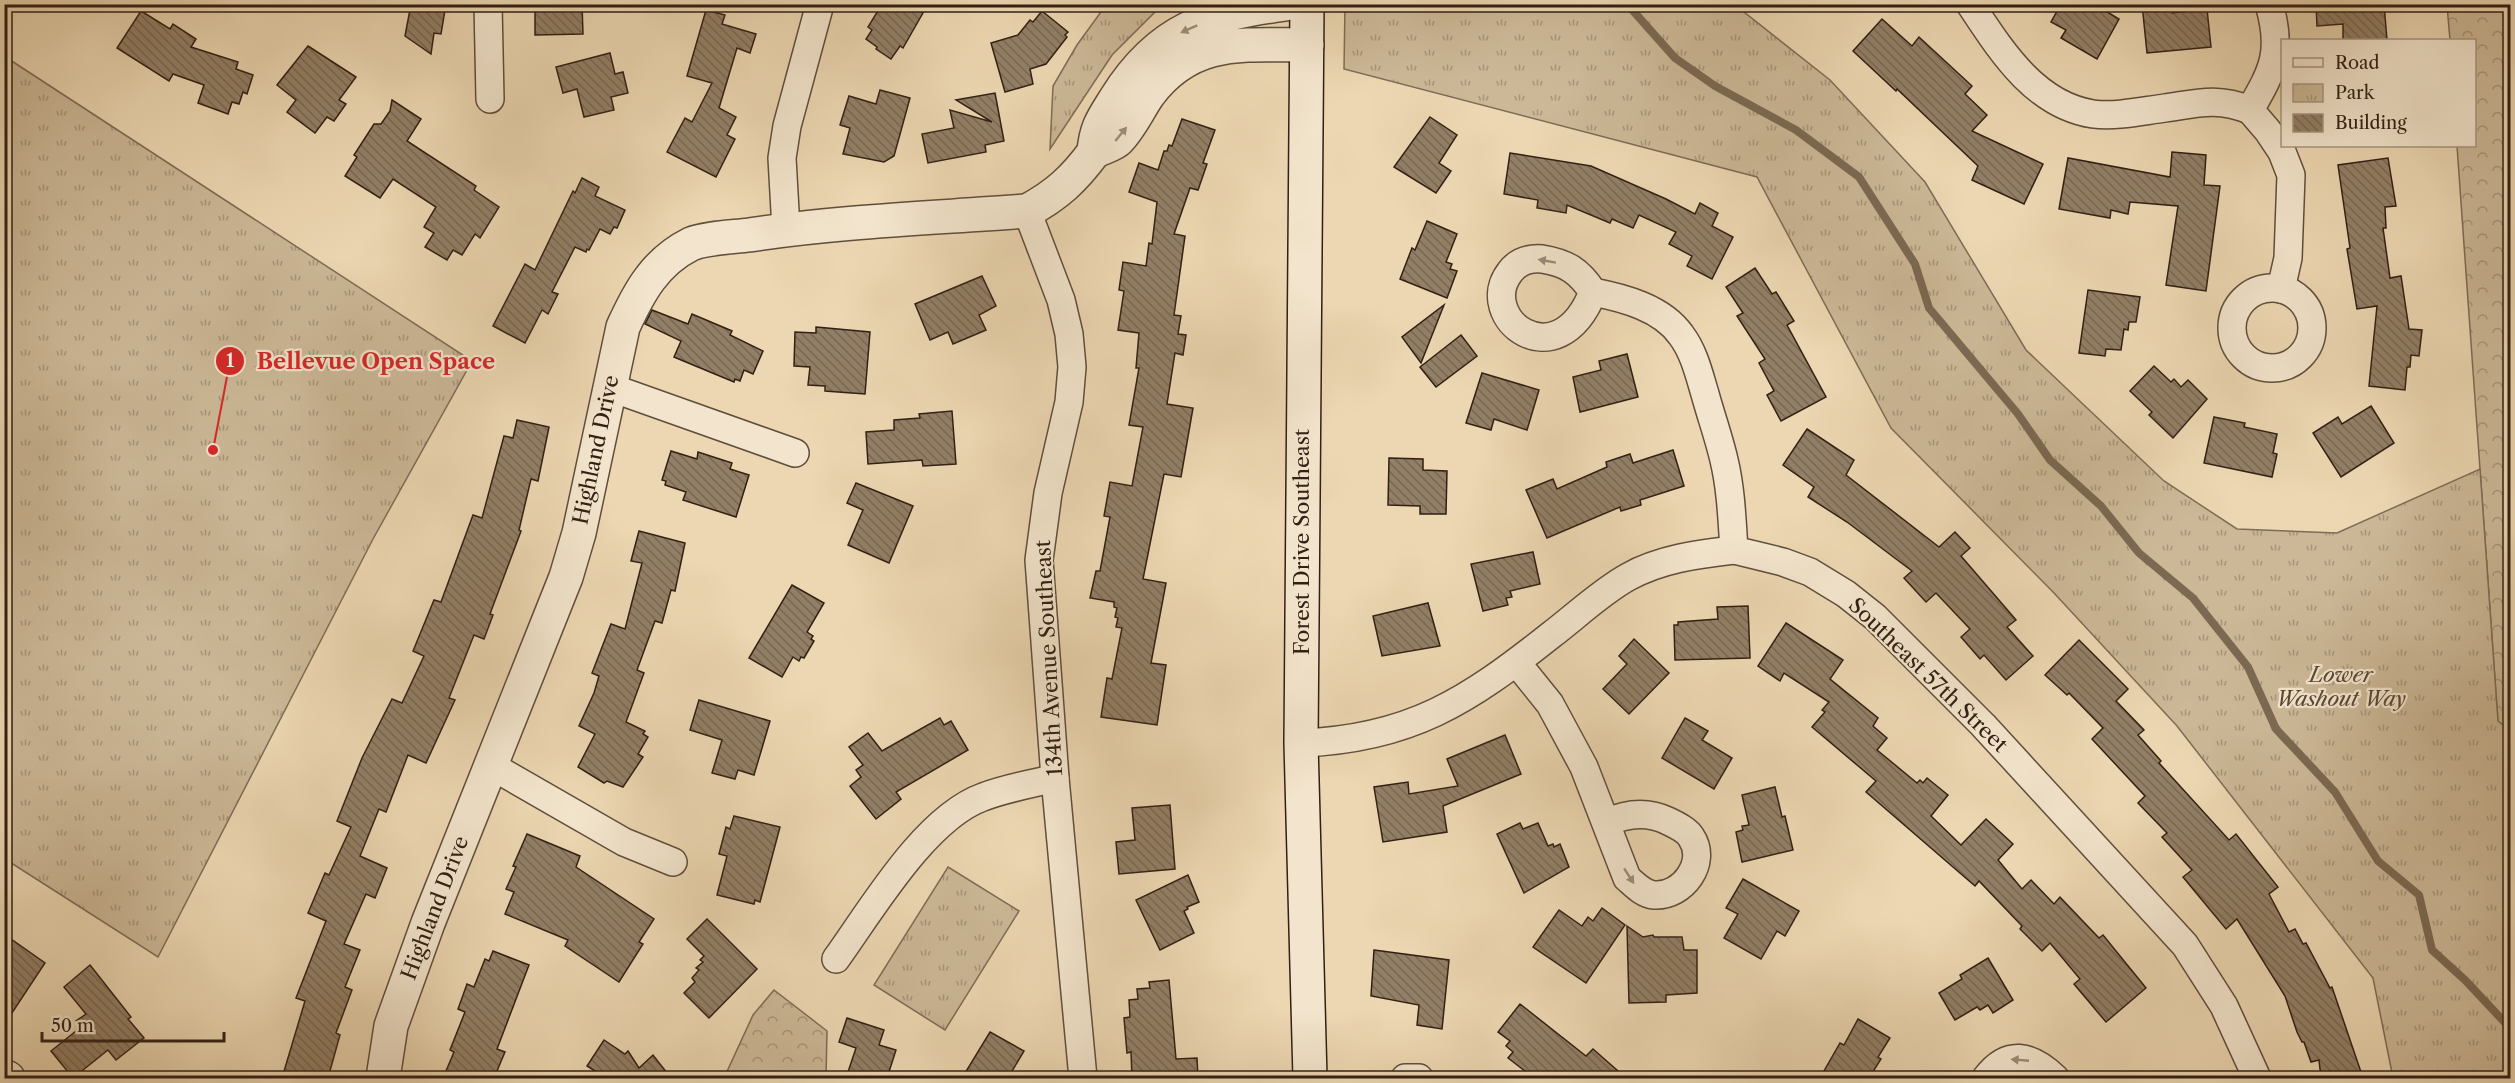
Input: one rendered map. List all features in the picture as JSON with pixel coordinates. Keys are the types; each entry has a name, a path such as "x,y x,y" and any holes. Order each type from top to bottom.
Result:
{"street":[{"path":"488,4 490,99"},
{"path":"786,229 782,158 787,126 820,4"},
{"name":"Highland Drive","path":"1094,152 1096,131 1128,79 1144,59 1167,39 1192,27 1250,9 1286,4"},
{"name":"Forest Drive Southeast","path":"1307,4 1301,743 1310,1078"},
{"path":"1970,4 2018,71 2046,94 2071,108 2093,114 2122,114 2216,100 2250,110 2282,152 2291,175 2288,258 2281,289"},
{"path":"2250,110 2272,72 2276,45 2274,20 2269,4"},
{"name":"Highland Drive","path":"383,1078 391,1026 428,923 566,576 579,533 623,327 637,296 652,273 670,256 693,243 786,229 1028,211 1052,197 1081,169 1094,152 1118,141 1150,92 1195,54 1232,45 1307,45"},
{"name":"134th Avenue Southeast","path":"1028,211 1061,300 1070,334 1072,367 1069,402 1048,493 1039,560 1055,778 1083,1078"},
{"path":"1301,743 1366,737 1409,724 1447,708 1517,663 1628,577 1672,560 1734,550 1725,461 1694,358 1681,334 1662,317 1619,297 1593,292"},
{"path":"609,387 795,453"},
{"name":"Southeast 57th Street","path":"1734,550 1810,572 1846,594 1875,617 1975,717 2185,945 2224,1006 2256,1078"},
{"path":"1517,663 1550,704 1584,767 1606,823"},
{"path":"490,765 624,843 674,862"},
{"path":"836,959 914,852 959,810 983,797 1055,778"},
{"path":"1986,1078 1994,1068 2009,1059 2026,1058 2043,1067 2055,1078"},
{"path":"1405,1078 1419,1078"}],"green space":[{"path":"1106,5 1162,5 1112,55 1050,149 1053,86 1077,45"},
{"name":"Lower Washout Way","path":"1345,5 1735,5 1830,80 1925,182 2026,350 2164,481 2237,529 2337,533 2480,469 2498,721 2510,730 2510,1078 2393,1078 2373,978 2177,726 2054,593 1891,428 1757,177 1344,69"},
{"path":"2447,5 2510,5 2510,730 2498,722 2457,147 2476,147 2476,39 2450,39"},
{"path":"4,56 472,361 373,539 158,957 5,859"},
{"path":"948,867 1019,911 945,1030 874,985"},
{"path":"774,990 827,1031 826,1078 724,1078 753,1015"}],"building":[{"path":"411,4 446,4 441,34 434,33 431,54 405,36"},
{"path":"535,4 582,4 583,34 535,35"},
{"path":"882,4 928,4 903,48 900,46 891,59 866,39 872,30 868,27"},
{"path":"2061,4 2094,4 2119,19 2097,59 2061,38 2066,30 2051,22"},
{"path":"2142,4 2172,4 2172,13 2207,9 2211,47 2147,53"},
{"path":"2316,4 2384,4 2387,39 2343,39 2343,24 2317,26"},
{"path":"706,10 725,15 722,24 756,34 750,53 737,48 719,108 736,117 727,135 735,139 716,177 667,152 685,118 692,122 712,83 687,76"},
{"path":"141,11 170,29 173,24 196,39 191,47 238,62 236,69 253,75 247,94 243,92 239,104 232,102 228,114 198,103 204,85 173,74 169,81 117,48"},
{"path":"1042,11 1068,32 1065,35 1067,37 1046,64 1030,69 1033,84 1005,92 991,43 1018,35 1030,20 1033,22"},
{"path":"1882,19 1912,46 1919,37 1972,86 1965,94 1987,115 1972,131 2043,164 2024,204 1972,180 1978,166 1897,89 1896,91 1853,51"},
{"path":"308,46 356,77 339,100 346,104 334,121 327,117 315,133 287,112 296,100 277,85"},
{"path":"610,53 615,74 623,72 628,93 611,97 614,110 584,117 577,89 563,93 556,67"},
{"path":"880,90 910,98 894,156 884,162 843,154 850,128 840,125 849,96 876,104"},
{"path":"995,93 1004,141 985,145 986,152 928,163 922,134 954,128 950,110 992,122 956,100"},
{"path":"392,100 421,119 407,141 476,186 474,190 499,207 480,238 475,234 462,255 453,250 447,260 425,247 434,233 424,227 436,207 393,179 380,198 345,176 357,157 354,155 374,124 381,124 390,111"},
{"path":"1430,117 1457,135 1439,163 1451,171 1436,193 1394,167"},
{"path":"1182,119 1215,130 1203,163 1207,164 1198,190 1190,188 1174,234 1185,236 1174,315 1181,316 1178,334 1186,335 1183,355 1175,353 1167,404 1193,408 1181,477 1164,474 1143,579 1166,583 1151,663 1166,665 1157,725 1101,717 1107,678 1112,679 1122,628 1116,627 1118,618 1115,617 1117,608 1114,607 1114,602 1090,598 1096,571 1100,571 1110,517 1104,516 1110,482 1132,486 1143,427 1129,425 1139,368 1136,368 1139,333 1118,330 1124,291 1119,290 1123,262 1146,266 1149,243 1152,244 1157,202 1129,192 1139,163 1158,170 1164,151 1167,151 1169,145 1172,146"},
{"path":"2172,152 2206,155 2204,185 2220,186 2206,291 2166,285 2178,206 2130,202 2128,214 2111,210 2110,218 2059,209 2068,158 2170,177"},
{"path":"1510,153 1591,166 1695,214 1700,203 1718,213 1712,226 1733,237 1712,279 1687,266 1692,256 1669,244 1676,232 1639,215 1633,228 1612,219 1610,223 1567,205 1566,213 1537,208 1538,200 1504,194"},
{"path":"2388,158 2396,206 2385,207 2386,228 2383,228 2390,278 2401,276 2409,329 2422,330 2419,356 2411,355 2410,367 2407,367 2405,390 2369,386 2377,306 2357,309 2347,249 2350,248 2338,165"},
{"path":"582,178 599,187 595,196 625,210 617,228 614,227 610,234 600,229 589,250 587,249 586,252 575,247 552,292 558,294 548,314 542,310 525,343 493,326 525,264 535,270 573,191 575,193"},
{"path":"1427,221 1457,234 1446,262 1452,264 1450,269 1457,271 1447,298 1400,279 1412,248 1415,250"},
{"path":"1755,268 1772,294 1776,292 1794,321 1787,325 1826,397 1781,421 1767,395 1774,391 1759,363 1765,359 1737,316 1743,313 1726,287"},
{"path":"982,276 996,306 979,315 986,330 953,344 948,332 930,340 915,304"},
{"path":"2088,290 2140,297 2136,322 2129,322 2128,330 2124,329 2121,350 2106,349 2105,356 2079,353"},
{"path":"1444,305 1421,363 1402,337"},
{"path":"652,310 688,324 692,314 732,331 730,335 763,351 753,374 744,370 740,381 735,379 734,382 674,357 681,341 645,324"},
{"path":"816,327 870,332 865,394 825,391 825,386 808,385 810,367 794,366 795,332 816,333"},
{"path":"1461,335 1477,356 1436,387 1420,367"},
{"path":"1627,354 1638,397 1580,412 1573,377 1601,370 1599,361"},
{"path":"2154,366 2171,382 2174,379 2181,387 2188,380 2207,399 2173,438 2149,415 2152,412 2130,391"},
{"path":"1482,373 1539,390 1527,430 1494,419 1491,430 1466,423"},
{"path":"2371,406 2394,443 2341,477 2313,433 2338,417 2342,424"},
{"path":"952,411 956,464 923,466 922,460 868,464 866,432 894,430 894,420 920,418 919,414"},
{"path":"2214,417 2245,423 2244,427 2277,434 2273,453 2277,454 2272,477 2204,463"},
{"path":"517,420 549,427 538,481 531,479 519,530 521,531 490,614 493,615 484,639 474,635 449,698 455,700 426,763 408,755 386,812 379,809 360,856 387,868 375,898 366,894 344,944 360,950 345,987 352,990 336,1033 340,1035 328,1078 282,1078 305,1001 296,998 326,921 308,913 325,873 329,875 351,827 337,821 362,758 392,699 402,703 424,656 413,651 434,600 441,602 473,515 482,518 504,436 513,438"},
{"path":"1807,429 1854,460 1846,475 1939,547 1955,532 1970,548 1961,556 2016,620 2007,627 2033,656 2006,680 1984,655 1980,659 1961,637 1970,629 1936,593 1926,602 1904,578 1912,571 1847,522 1808,497 1814,487 1783,465"},
{"path":"1673,450 1684,486 1640,500 1641,505 1621,511 1620,507 1547,538 1526,490 1553,479 1557,489 1607,467 1606,462 1630,454 1633,463"},
{"path":"671,451 697,459 698,452 732,463 730,469 749,475 736,517 683,500 686,492 665,485 666,481 662,480"},
{"path":"1389,458 1423,459 1423,470 1447,471 1446,514 1420,514 1420,506 1388,505"},
{"path":"856,483 913,506 889,563 848,545 863,510 847,503"},
{"path":"639,531 685,543 675,591 671,590 662,623 655,621 637,670 644,673 626,722 645,731 643,734 648,737 638,754 643,757 623,787 607,781 604,783 578,767 595,734 579,726 594,693 599,676 592,673 611,624 625,629 642,563 631,561"},
{"path":"1533,552 1540,584 1510,591 1512,597 1506,598 1508,605 1483,611 1471,564"},
{"path":"792,585 824,603 807,632 813,636 811,639 814,641 804,658 801,657 799,661 793,657 782,677 749,658"},
{"path":"1428,603 1440,646 1382,656 1373,616"},
{"path":"1748,606 1750,658 1675,660 1674,625 1678,625 1678,622 1718,619 1717,607"},
{"path":"1786,623 1843,660 1830,679 1878,718 1873,726 1887,738 1877,750 1917,783 1920,780 1923,783 1927,778 1948,795 1931,816 1961,845 1986,819 2013,844 1998,860 2022,889 2031,880 2054,904 2060,897 2099,938 2103,935 2146,988 2106,1022 2074,984 2080,979 2050,943 2042,951 2020,929 2022,926 1979,881 1975,886 1866,792 1876,781 1812,727 1825,712 1822,710 1829,702 1784,673 1780,681 1758,666"},
{"path":"1634,639 1669,673 1629,714 1603,689 1627,664 1619,656"},
{"path":"2079,640 2128,689 2116,701 2144,730 2138,735 2161,761 2159,763 2229,840 2236,834 2278,887 2269,894 2289,932 2295,929 2303,944 2306,943 2330,988 2332,987 2363,1078 2321,1078 2319,1060 2311,1062 2304,1042 2297,1032 2285,996 2237,919 2226,929 2183,877 2192,870 2162,837 2167,833 2138,803 2145,796 2092,739 2103,728 2069,693 2067,695 2045,675"},
{"path":"699,700 770,721 754,775 738,770 735,779 712,773 722,740 690,730"},
{"path":"940,718 944,725 951,721 968,750 896,792 901,799 876,819 850,786 861,777 856,770 863,765 849,747 868,733 882,751"},
{"path":"1685,718 1708,731 1702,740 1732,758 1714,789 1662,758"},
{"path":"1505,735 1521,774 1443,806 1447,832 1383,842 1374,787 1408,782 1409,794 1458,786 1447,759"},
{"path":"1775,787 1793,850 1742,862 1736,832 1743,830 1742,826 1749,825 1742,795"},
{"path":"1170,805 1175,869 1119,874 1116,842 1135,840 1132,808"},
{"path":"734,816 780,827 760,902 755,900 754,904 717,895 727,856 719,854 726,827 730,829"},
{"path":"1520,823 1523,829 1538,823 1548,846 1553,844 1554,847 1560,844 1569,867 1524,893 1497,834"},
{"path":"527,834 580,856 576,867 654,919 639,942 643,944 619,982 565,946 568,940 505,914 514,892 506,889"},
{"path":"1188,875 1199,902 1187,907 1188,909 1184,911 1194,933 1160,950 1136,900"},
{"path":"1743,879 1799,911 1785,936 1777,931 1761,959 1724,938 1738,914 1726,908"},
{"path":"1602,908 1625,925 1586,983 1533,947 1559,910 1582,926 1588,917 1593,921"},
{"path":"707,919 757,969 709,1018 684,993 695,982 692,978 699,970 696,968 703,962 700,960 704,956 687,939"},
{"path":"1627,926 1643,937 1653,935 1654,937 1682,937 1684,950 1697,950 1697,993 1666,995 1666,1002 1629,1003"},
{"path":"4,934 45,963 4,1025"},
{"path":"1374,950 1449,960 1442,1029 1417,1025 1419,1005 1371,996"},
{"path":"493,951 529,965 497,1049 505,1052 494,1078 443,1078 454,1052 450,1050 465,1012 458,1009 467,984 474,987 485,959 489,961"},
{"path":"1988,958 2013,1000 1993,1013 1988,1005 1980,1010 1977,1007 1955,1020 1939,993 1962,979 1960,975"},
{"path":"90,965 131,1017 128,1019 144,1038 116,1060 108,1050 73,1078 51,1051 81,1027 76,1021 86,1014 64,987"},
{"path":"1169,980 1176,1059 1197,1058 1198,1078 1132,1078 1131,1052 1127,1053 1124,1018 1130,1017 1129,1000 1138,999 1137,989 1150,988 1149,982"},
{"path":"1520,1004 1586,1056 1593,1049 1626,1078 1534,1078 1508,1058 1513,1052 1506,1046 1510,1041 1498,1032"},
{"path":"847,1018 884,1030 879,1045 896,1050 887,1078 846,1078 856,1048 839,1042"},
{"path":"1858,1019 1890,1038 1869,1078 1836,1078 1824,1071 1840,1043 1844,1045"},
{"path":"990,1032 1024,1051 1008,1078 962,1078"},
{"path":"604,1040 625,1054 628,1051 639,1068 653,1055 671,1078 606,1078 587,1066"}],"waterway":[{"path":"1627,4 1675,58 1715,86 1796,130 1859,177 1915,264 1929,308 2018,414 2050,460 2101,506 2139,553 2193,598 2248,667 2276,729 2335,792 2378,861 2419,895 2432,950 2465,980 2510,1028"}],"place":[{"name":"Bellevue Open Space","path":"213,450"}]}
